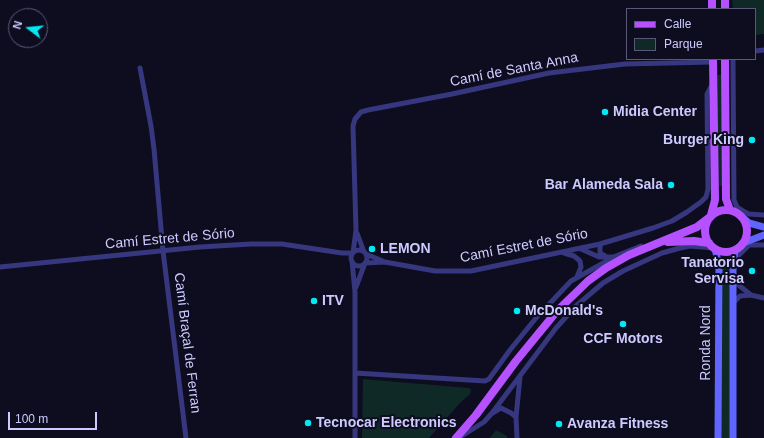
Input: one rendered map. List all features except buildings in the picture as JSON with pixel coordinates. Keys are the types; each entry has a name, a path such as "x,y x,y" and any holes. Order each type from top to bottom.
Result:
{"main road":[{"path":"713,60 715,200 704,232 713,247"},
{"path":"725,60 726,199 735,212 742,218 749,223 764,227"},
{"path":"456,438 476,415 536,335 571,296 588,281 606,268 629,255 697,227 717,211 732,206"},
{"path":"742,218 746,224 747,230 743,243"},
{"path":"662,242 688,240 713,247 722,252 729,252 735,250 743,243 764,235"},
{"name":"Ronda Nord","path":"713,247 719,265 718,438"},
{"name":"Ronda Nord","path":"733,438 733,280 735,250"}],"street":[{"name":"Camí de Santa Anna","path":"356,230 353,126 357,116 368,110 574,69 713,60"},
{"path":"733,60 734,172 732,206 737,206 748,214 764,215"},
{"name":"Camí Braçal de Ferran","path":"140,68 154,148 163,251 186,438"},
{"name":"Camí Estret de Sório","path":"365,253 385,262 421,269 459,271 500,266 581,249 672,221 688,212 706,197 708,189 707,94 714,82"},
{"path":"726,182 734,172"},
{"path":"355,438 355,292 352,260 356,230"},
{"path":"355,292 367,259 356,230"},
{"path":"355,374 478,382 485,381 489,379 536,318 563,288 577,277 616,256 649,243 672,237"},
{"name":"Camí Estret de Sório","path":"0,267 215,246 271,244 353,253"},
{"path":"600,244 600,253 608,257"},
{"path":"734,260 749,245 764,245"},
{"path":"459,438 484,422 543,344 567,316 588,296 611,278 670,250 690,246 713,247"},
{"path":"581,249 596,256 616,256"},
{"path":"353,253 360,250 365,253"},
{"name":"Camí Estret de Sório","path":"342,252 352,260"},
{"path":"563,252 574,256 580,261 581,267 577,277"},
{"path":"352,260 358,266 365,263"},
{"name":"Camí Estret de Sório","path":"365,263 385,262"},
{"path":"733,280 751,294 764,298"},
{"path":"733,302 740,296 751,294"},
{"path":"517,438 516,417 520,376"},
{"path":"492,413 501,408 516,417"}],"green space":[{"path":"732,0 764,0 764,34 756,35 756,8 733,8"},
{"path":"717,75 722,75 723,186 718,186"},
{"path":"721,258 730,259 731,438 721,438"},
{"path":"363,379 471,389 470,394 429,438 362,438"},
{"path":"496,430 507,436 507,438 490,438"}],"place":[{"name":"Midia Center","path":"605,112"},
{"name":"Burger King","path":"752,140"},
{"name":"Bar Alameda Sala","path":"671,185"},
{"name":"LEMON","path":"372,249"},
{"name":"Tanatorio Servisa","path":"752,271"},
{"name":"ITV","path":"314,301"},
{"name":"McDonald's","path":"517,311"},
{"name":"CCF Motors","path":"623,324"},
{"name":"Tecnocar Electronics","path":"308,423"},
{"name":"Avanza Fitness","path":"559,424"}]}
